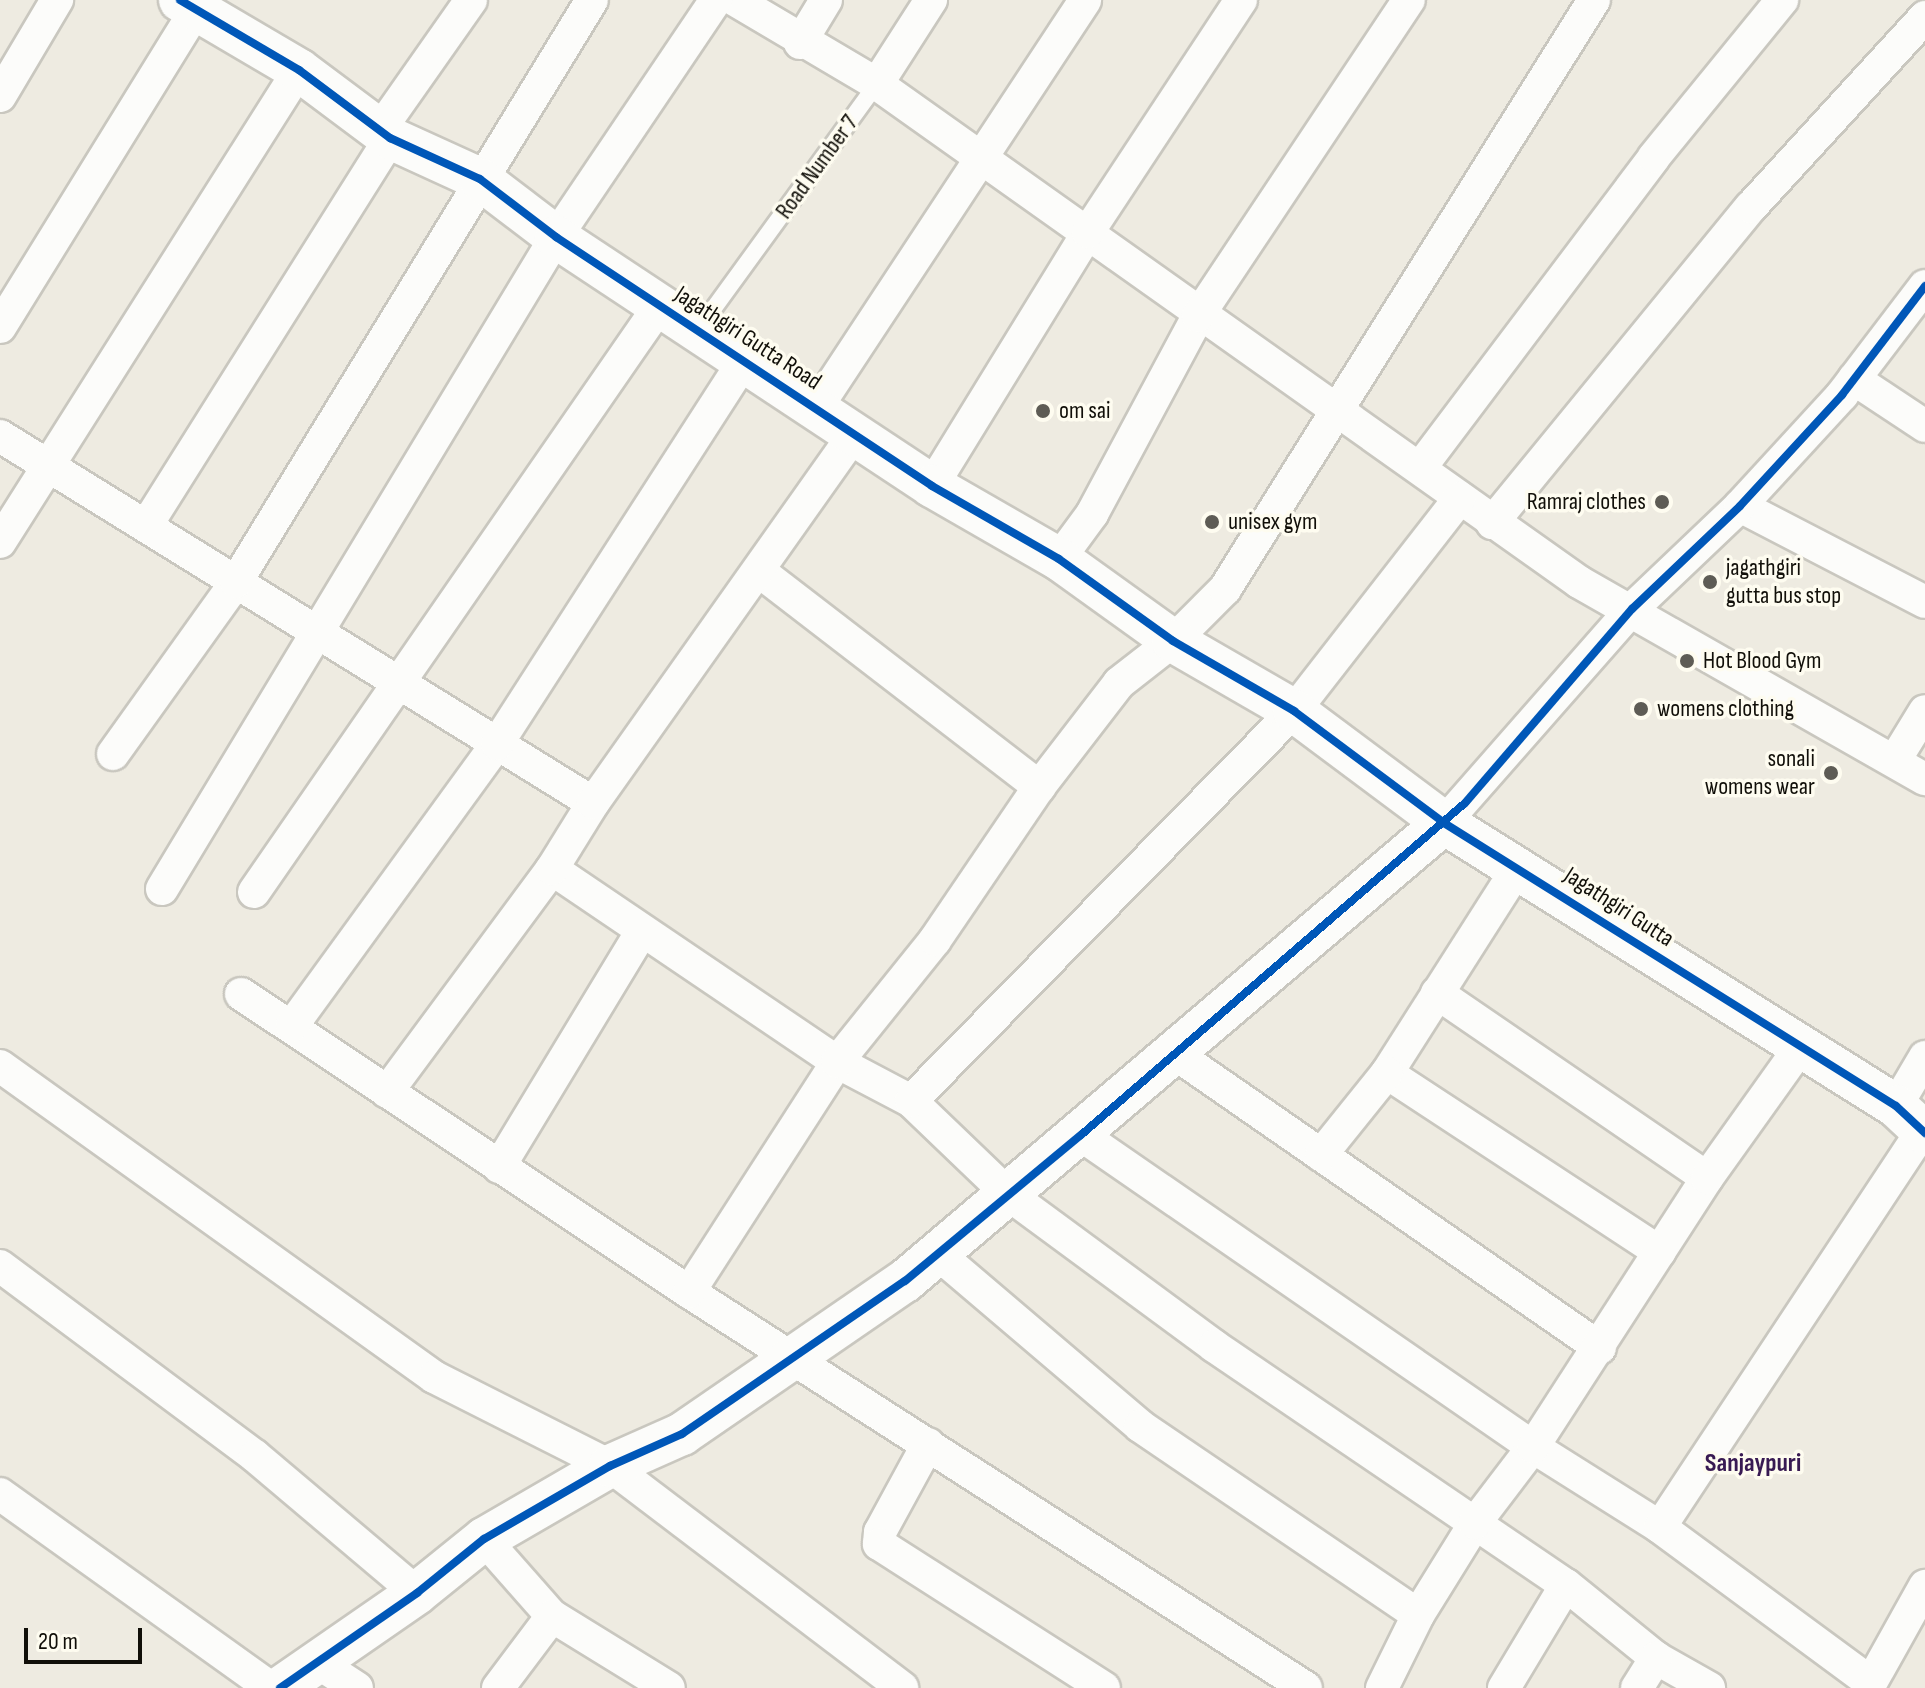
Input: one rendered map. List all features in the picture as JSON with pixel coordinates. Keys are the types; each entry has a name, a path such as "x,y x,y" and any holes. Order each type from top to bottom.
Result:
{"street":[{"path":"0,96 57,0"},
{"path":"146,526 384,135 471,0"},
{"path":"113,754 236,582 592,0"},
{"path":"162,889 556,237 716,0"},
{"path":"735,0 800,43 877,84 978,159 1088,232 1198,316 1338,406 1492,523 1579,582 1632,609 1925,779"},
{"path":"800,43 826,0"},
{"name":"Road Number 7","path":"877,84 931,0"},
{"path":"817,407 1085,0"},
{"path":"932,486 1088,232 1241,0"},
{"path":"1059,559 1092,514 1198,316 1409,0"},
{"path":"689,1292 837,1062 935,940 1039,787 1119,683 1173,641 1225,589 1594,0"},
{"path":"1420,468 1654,157 1782,0"},
{"path":"0,327 193,4"},
{"name":"Jagathgiri Gutta Road","path":"193,4 299,70 384,135 480,179 556,237 932,486 1059,559 1173,641 1294,711"},
{"path":"1492,523 1751,207 1925,17"},
{"path":"0,542 299,70"},
{"path":"280,1688 320,1664 484,1539 610,1466 682,1434 794,1357 937,1253 1081,1135 1444,823 1632,609 1740,506 1854,379 1925,286"},
{"path":"254,892 397,681 660,305"},
{"path":"292,1026 497,744 744,361"},
{"path":"1854,379 1925,426"},
{"path":"387,1092 552,869 593,803 855,433"},
{"path":"0,436 593,803"},
{"path":"911,1101 1294,711 1460,498"},
{"path":"1740,506 1925,602"},
{"path":"759,571 1039,787"},
{"name":"Jagathgiri Gutta","path":"1294,711 1444,823 1519,866 1914,1123"},
{"path":"1895,760 1925,711"},
{"path":"1321,1155 1387,1073 1519,866"},
{"path":"552,869 837,1062 911,1101 1008,1194 1214,1346 1566,1585 1656,1658 1709,1688"},
{"path":"499,1167 642,931"},
{"path":"1437,993 1707,1178"},
{"path":"241,994 689,1292 1306,1688"},
{"path":"1382,1688 1418,1615 1475,1523 1533,1447 1600,1348 1707,1178 1799,1049"},
{"path":"1174,1053 1600,1348"},
{"path":"1660,1527 1914,1123 1925,1057"},
{"path":"0,1066 434,1377 610,1466 902,1688"},
{"path":"1387,1073 1660,1252"},
{"path":"1081,1135 1533,1447 1660,1527 1869,1685 1925,1586"},
{"path":"937,1253 1140,1426 1418,1615"},
{"path":"0,1266 255,1456 417,1593"},
{"path":"928,1444 880,1532 879,1544 1104,1688"},
{"path":"0,1494 271,1688"},
{"path":"484,1539 552,1616 669,1688"},
{"path":"1504,1688 1566,1585"},
{"path":"498,1688 552,1616"},
{"path":"1637,1688 1656,1658"},
{"path":"320,1664 357,1688"}],"lane":[{"name":"Road Number 7","path":"698,330 877,84"}],"cycle path":[{"path":"180,0 299,70 390,138 480,179 556,237 932,486 1059,559 1173,641 1294,711 1444,823 1896,1106 1925,1133"},
{"path":"280,1688 417,1593 484,1539 610,1466 682,1434 905,1281 1081,1135 1465,803 1632,609 1740,506 1842,395 1925,286"}],"place":[{"name":"om sai","path":"1043,411"},
{"name":"Ramraj clothes","path":"1662,502"},
{"name":"unisex gym","path":"1212,522"},
{"name":"jagathgiri gutta bus stop","path":"1710,582"},
{"name":"Hot Blood Gym","path":"1687,661"},
{"name":"womens clothing","path":"1641,709"},
{"name":"sonali womens wear","path":"1831,773"}],"district":[{"name":"Sanjaypuri","path":"1753,1464"}]}
